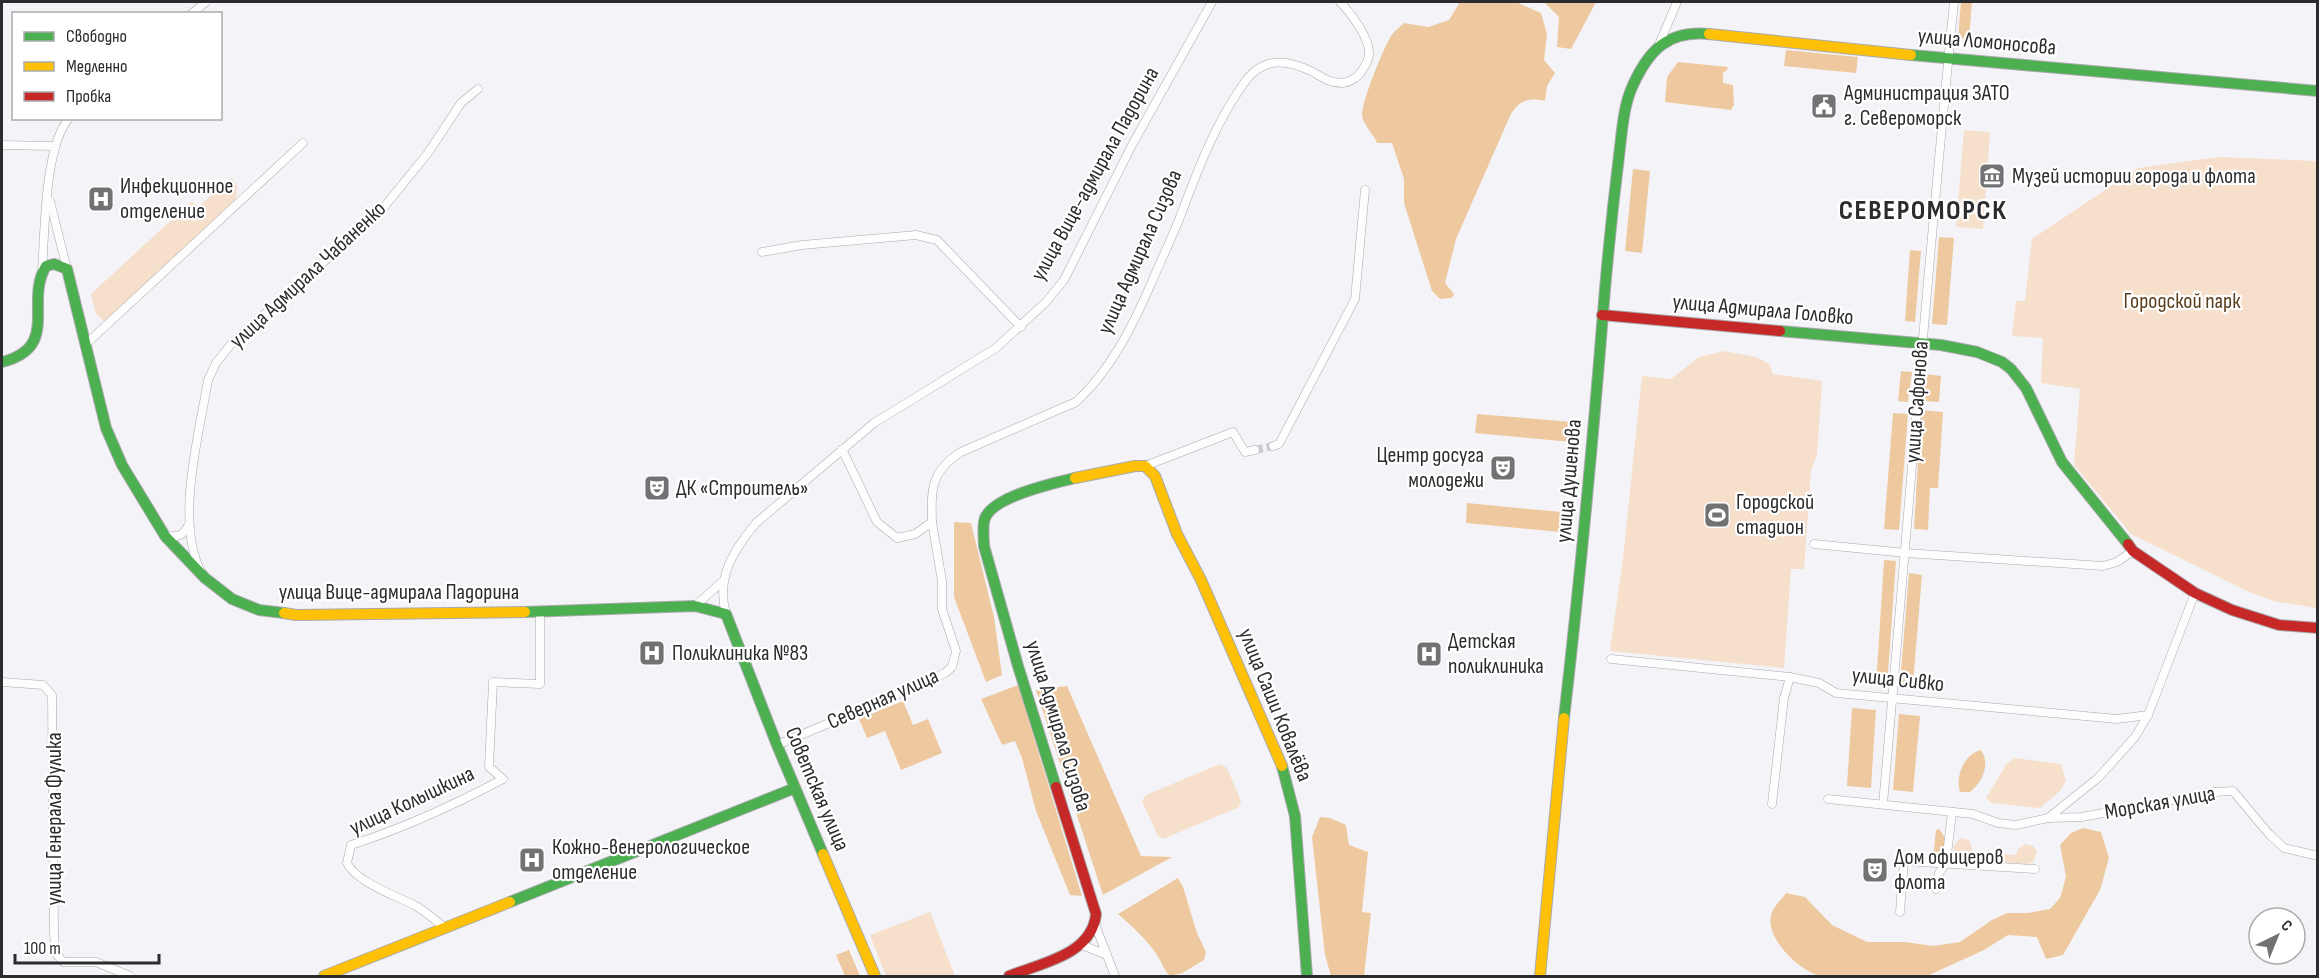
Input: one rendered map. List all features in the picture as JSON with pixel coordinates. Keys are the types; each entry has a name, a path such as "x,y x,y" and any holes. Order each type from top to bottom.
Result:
{"street":[{"path":"194,12 206,2"},
{"name":"улица Вице-адмирала Падорина","path":"726,614 721,597 723,581 745,536 756,523 874,423 988,353 1021,327 1064,280 1132,145 1212,2"},
{"name":"улица Адмирала Сизова","path":"932,522 933,484 939,471 950,460 961,452 1076,402 1090,389 1112,360 1132,327 1179,219 1198,168 1232,101 1245,81 1270,62 1292,63 1332,83 1346,83 1359,75 1370,50 1349,11 1340,2"},
{"name":"улица Душенова","path":"1540,976 1556,792 1585,533 1611,216 1623,126 1632,87 1643,64 1658,47 1677,2"},
{"name":"улица Сафонова","path":"1883,804 1906,553 1921,344 1954,2"},
{"name":"улица Ломоносова","path":"1658,47 1678,35 1701,33 1948,59 2318,91"},
{"name":"улица Адмирала Чабаненко","path":"205,578 193,547 190,522 192,481 208,380 216,363 232,343 380,212 428,153 461,104 478,90"},
{"path":"2,362 13,360 22,354 37,334 38,294 54,146 68,120"},
{"path":"86,344 303,143"},
{"path":"2,145 54,146"},
{"path":"1272,446 1279,444 1355,299 1365,190"},
{"path":"48,195 67,269"},
{"path":"762,252 801,245 916,235 937,240 1021,327"},
{"path":"42,272 51,263 57,262 67,269"},
{"name":"улица Вице-адмирала Падорина","path":"67,269 106,428 122,465 165,536 205,578 232,599 259,610 296,615 540,612 694,606 726,614"},
{"name":"улица Адмирала Головко","path":"1602,315 1921,344"},
{"path":"1921,344 1977,352 2002,362 2011,369 2026,387 2062,462 2133,551 2195,593 2232,610 2279,625 2318,628"},
{"name":"улица Адмирала Сизова","path":"1096,927 1096,914 1018,666 984,546 983,525 987,514 1000,503 1022,494 1123,467 1145,466 1233,432 1245,452 1255,450"},
{"path":"842,449 877,522 890,534 897,538 915,534 932,522"},
{"name":"улица Саши Ковалёва","path":"1145,466 1155,476 1177,534 1201,580 1284,770 1295,816 1307,976"},
{"path":"165,536 178,537 185,533 190,522"},
{"name":"Северная улица","path":"777,745 945,673 952,667 956,651 942,609 942,581 932,522"},
{"path":"1814,544 1906,553 2103,566 2117,562 2133,551"},
{"name":"улица Вице-адмирала Падорина","path":"694,606 723,581"},
{"path":"1828,799 1973,814 1998,823 2016,825 2048,818 2098,778 2135,737 2148,715 2195,593"},
{"name":"улица Колышкина","path":"444,927 414,905 395,897 355,873 347,863 351,845 382,835 451,806 503,779 489,767 493,682 540,684 540,612"},
{"name":"Советская улица","path":"726,614 777,745 875,976"},
{"name":"улица Сивко","path":"1611,659 1790,677 1819,683 1836,693 2117,719 2148,715"},
{"path":"1772,804 1784,699 1790,677"},
{"name":"улица Генерала Фулика","path":"2,682 43,685 52,695 54,922 57,955 63,962 96,962 130,976"},
{"path":"324,976 795,788"},
{"name":"Морская улица","path":"2048,818 2082,817 2214,792 2234,791 2269,834 2284,848 2318,856"},
{"path":"1936,889 1940,873 1946,863 1952,812"},
{"path":"1900,912 1904,861 2035,869"},
{"path":"1009,976 1074,950 1082,945 1096,927"},
{"path":"1096,927 1115,976"},
{"path":"1082,945 1107,955"}],"green space":[{"path":"1964,130 1990,132 1983,229 1956,227"},
{"name":"Городской парк","path":"2219,157 2317,161 2317,608 2273,601 2247,591 2131,534 2074,465 2080,389 2041,383 2043,338 2012,336 2016,301 2025,301 2032,239 2138,168"},
{"path":"232,178 237,186 236,201 105,322 96,314 91,294 191,202 199,206"},
{"name":"Городской стадион","path":"1724,351 1756,357 1769,364 1773,374 1822,381 1817,455 1811,471 1804,569 1791,569 1784,668 1610,651 1623,558 1642,376 1671,379 1699,357"},
{"path":"2015,758 2061,764 2066,780 2060,791 2040,808 1992,803 1986,798 2007,763"},
{"path":"1220,764 1227,768 1241,801 1239,807 1163,839 1158,836 1142,801 1146,795"},
{"path":"1961,838 1969,840 1973,851 1990,854 1989,861 1959,858 1953,848"},
{"path":"2025,844 2033,846 2037,852 2033,862 2028,864 1998,862 1999,854 2016,855 2018,849"},
{"path":"930,912 955,976 886,976 870,935"}],"shaded area":[{"path":"1460,2 1516,2 1541,13 1547,34 1544,60 1555,73 1547,86 1545,101 1524,101 1510,116 1456,239 1445,283 1454,294 1452,298 1440,299 1432,291 1404,203 1404,179 1392,143 1377,143 1362,115 1374,75 1394,32 1404,23 1428,27 1449,20"},
{"path":"1544,2 1596,2 1571,49 1557,47 1559,17"},
{"path":"1961,2 1972,2 1969,39 1958,38"},
{"path":"1786,50 1858,57 1856,73 1784,66"},
{"path":"1678,62 1728,67 1723,73 1723,83 1733,85 1734,105 1731,110 1665,102 1667,77"},
{"path":"1633,169 1650,171 1642,253 1625,251"},
{"path":"1939,237 1954,238 1947,325 1932,324"},
{"path":"1910,250 1921,251 1915,322 1905,321"},
{"path":"1901,371 1912,372 1908,402 1898,401"},
{"path":"1926,374 1941,376 1939,402 1924,401"},
{"path":"1921,410 1943,412 1938,488 1930,488 1928,530 1914,529"},
{"path":"1893,413 1908,414 1899,530 1884,529"},
{"path":"1477,414 1573,422 1571,442 1475,433"},
{"path":"1467,503 1561,512 1560,532 1466,523"},
{"path":"954,522 971,523 994,617 1002,675 986,682 954,597"},
{"path":"1884,560 1896,561 1887,687 1876,686"},
{"path":"1909,573 1922,575 1913,684 1900,683"},
{"path":"1018,685 1082,896 1070,895 1036,811 1022,758 1015,741 1002,745 981,699"},
{"path":"1067,686 1141,856 1172,857 1103,895 1036,690"},
{"path":"903,701 913,725 928,719 942,753 901,770 885,731 867,738 859,719"},
{"path":"1852,708 1876,710 1871,788 1847,786"},
{"path":"1899,714 1920,716 1913,792 1893,790"},
{"path":"1981,750 1985,761 1984,773 1970,792 1960,792 1959,779 1962,766 1970,756"},
{"path":"1320,817 1330,818 1346,825 1349,845 1368,852 1362,912 1371,913 1364,976 1331,976 1325,955 1312,837"},
{"path":"2083,828 2101,832 2109,858 2100,890 2063,955 2046,959 2037,937 2008,935 1984,950 1927,976 1821,976 1803,968 1794,960 1772,932 1770,921 1772,912 1786,893 1805,897 1832,925 1867,942 1905,942 1933,946 1960,942 1992,920 2007,913 2028,913 2050,909 2060,898 2066,877 2060,845 2071,833"},
{"path":"1939,829 1946,839 1946,846 1942,855 1933,860 1936,830"},
{"path":"1178,878 1206,952 1204,960 1182,973 1170,976 1147,941 1118,914"},
{"path":"849,950 860,976 845,976 836,955"}],"tunnel":[{"path":"1255,450 1273,446"}],"traffic: fast":[{"path":"1564,718 1586,510 1609,247 1625,111 1633,85 1653,52 1671,39 1682,35 1709,34"},
{"path":"1911,55 2318,91"},
{"path":"2,362 20,355 31,346 38,322 40,280 46,266 54,264 67,269 106,428 122,465 165,536 205,578 232,599 259,610 284,613"},
{"path":"1780,331 1941,345 1977,352 2002,362 2011,369 2026,388 2062,462 2128,544"},
{"path":"1056,787 984,546 984,524 991,510 1000,503 1040,487 1075,478"},
{"path":"525,612 695,606 726,614 777,745 823,854"},
{"path":"1282,766 1295,816 1307,976"},
{"path":"510,902 795,788"}],"traffic: slow":[{"path":"1709,34 1911,55"},
{"path":"1075,478 1135,466 1145,466 1155,476 1177,534 1201,580 1282,766"},
{"path":"284,613 296,615 525,612"},
{"path":"1540,976 1564,718"},
{"path":"823,854 875,976"},
{"path":"324,976 510,902"}],"traffic: jam":[{"path":"1602,315 1780,331"},
{"path":"2128,544 2133,551 2195,593 2232,610 2279,625 2318,628"},
{"path":"1009,976 1050,961 1075,948 1092,928 1096,914 1056,787"}],"place":[{"name":"Администрация ЗАТО г. Североморск","path":"1824,106"},
{"name":"Музей истории города и флота","path":"1992,176"},
{"name":"Инфекционное отделение","path":"101,199"},
{"name":"Центр досуга молодежи","path":"1503,468"},
{"name":"ДК «Строитель»","path":"657,488"},
{"name":"Городской стадион","path":"1717,515"},
{"name":"Поликлиника №83","path":"652,653"},
{"name":"Детская поликлиника","path":"1429,654"},
{"name":"Кожно-венерологическое отделение","path":"532,860"},
{"name":"Дом офицеров флота","path":"1875,870"}],"district":[{"name":"СЕВЕРОМОРСК","path":"1923,210"}]}
